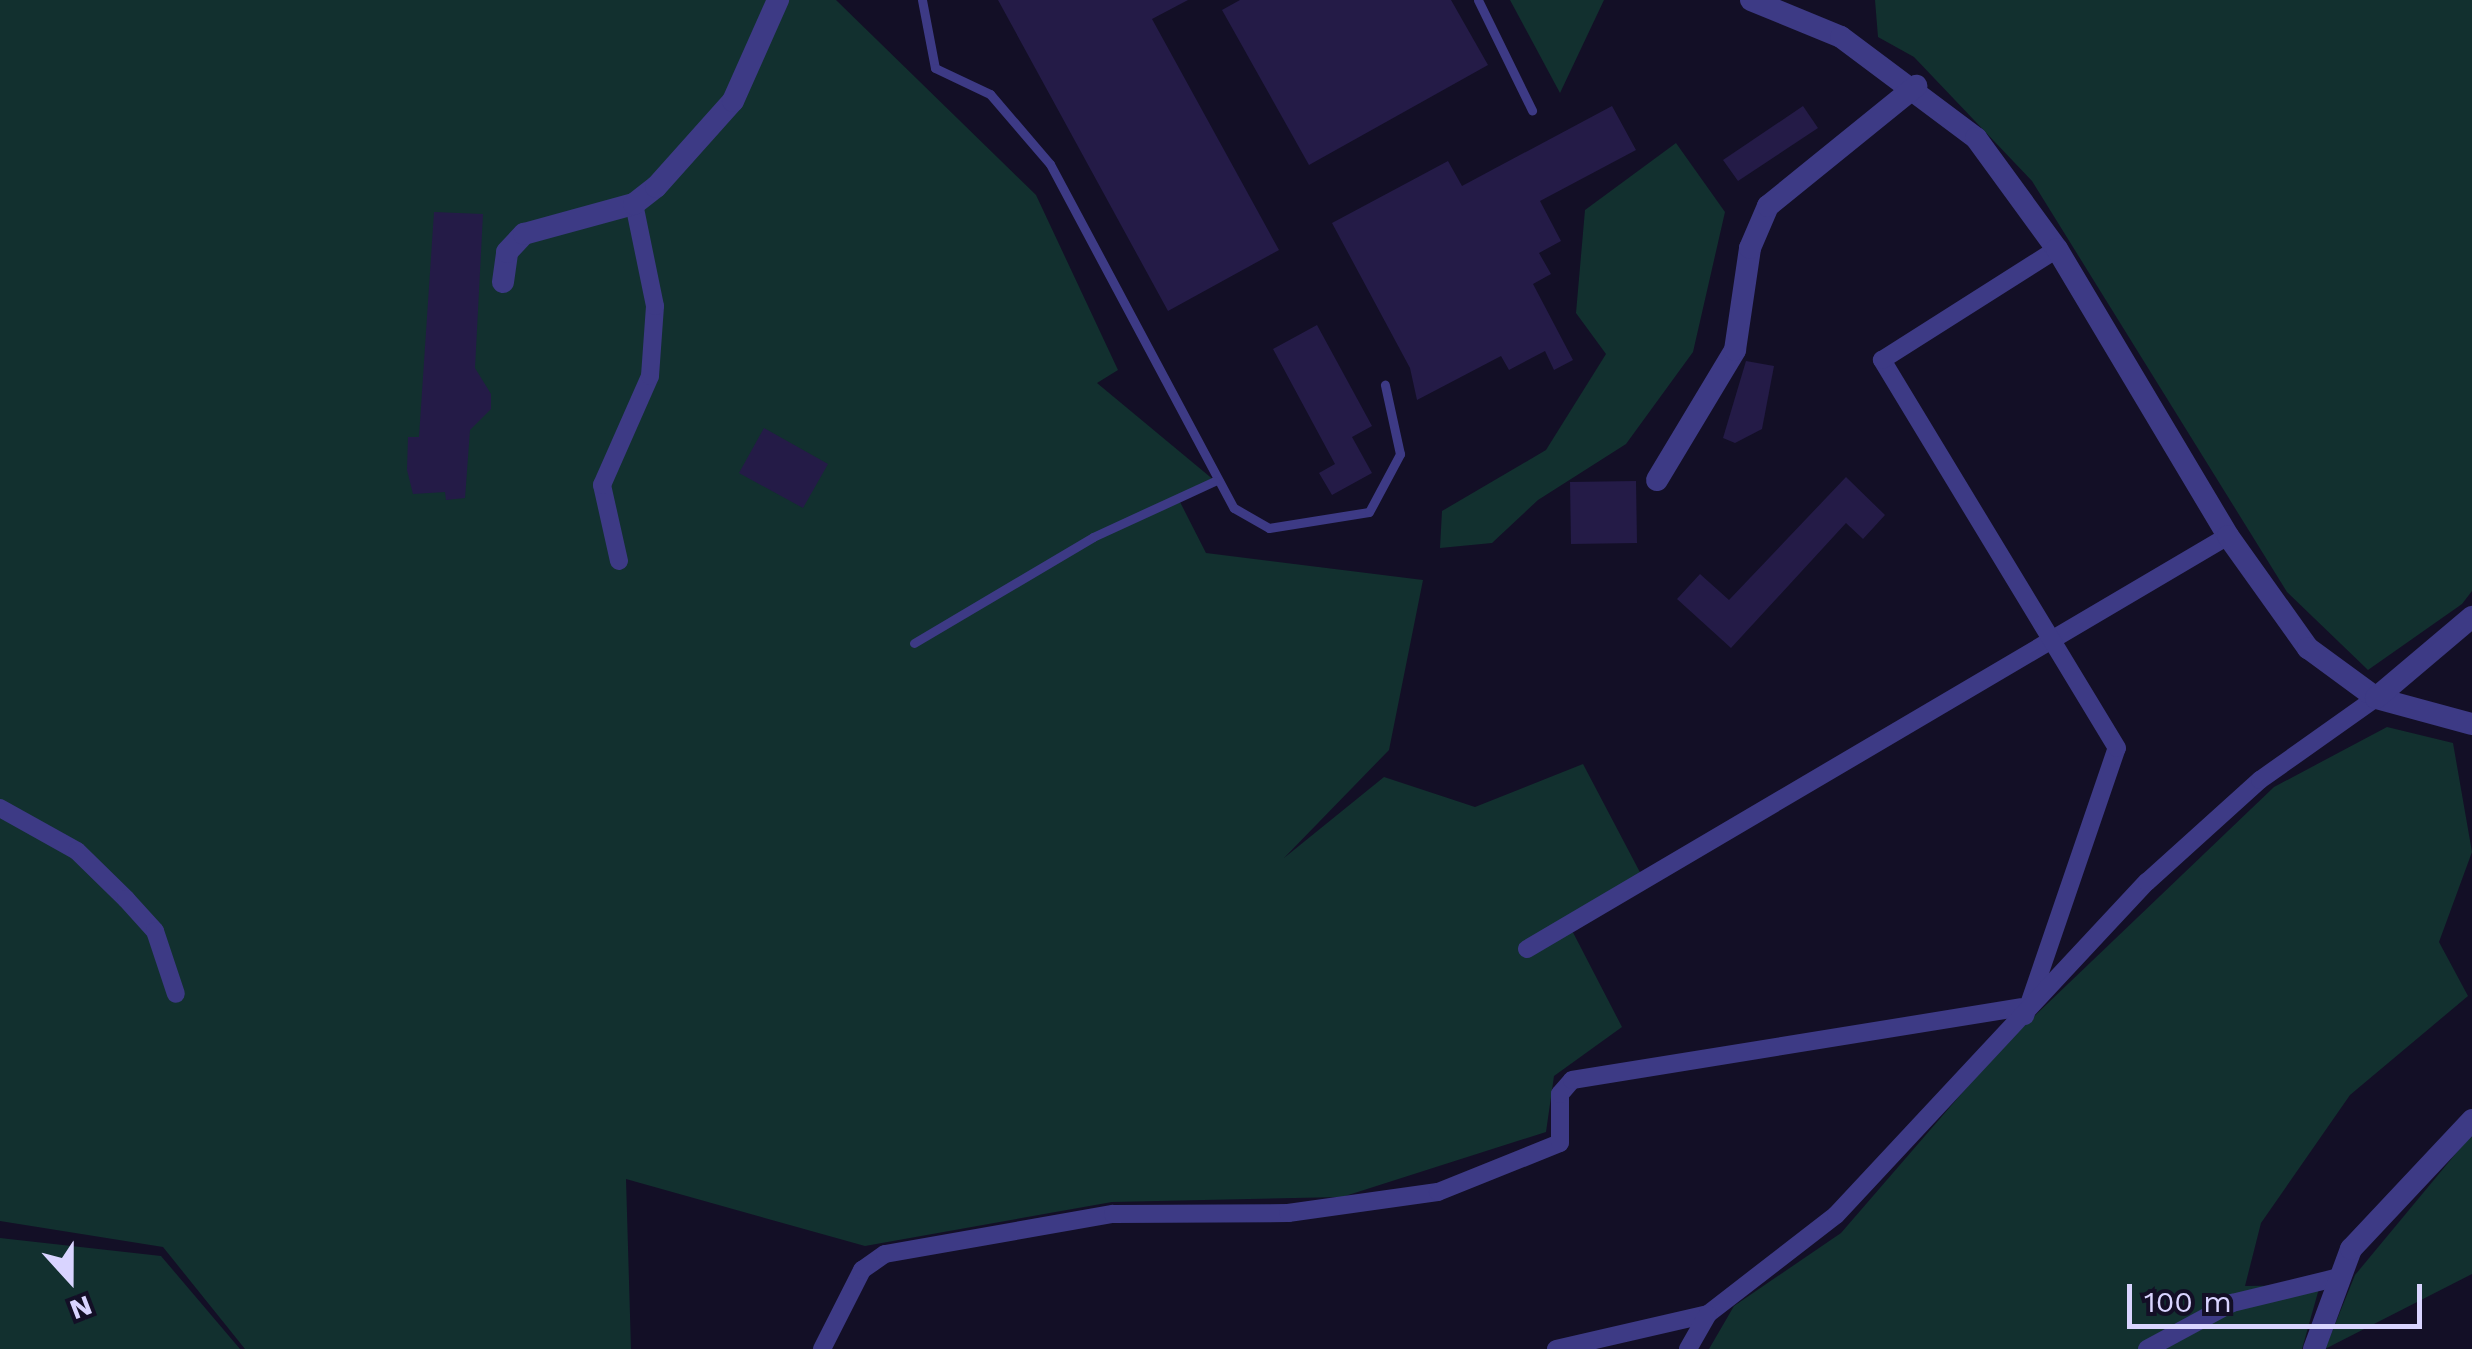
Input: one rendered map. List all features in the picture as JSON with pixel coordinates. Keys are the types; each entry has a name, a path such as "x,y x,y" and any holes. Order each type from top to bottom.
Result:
{"street":[{"path":"503,282 508,252 524,234 634,204 733,100 778,0"},
{"path":"1751,0 1841,37 1916,86 1976,138 2057,248 2228,536 2308,648 2376,698 2472,724"},
{"path":"1657,480 1735,350 1750,248 1768,206 1916,86"},
{"path":"619,560 602,484 650,376 655,306 634,204"},
{"path":"2024,1012 2117,748 1882,360 2057,248"},
{"path":"1526,949 2054,644 2228,536"},
{"path":"1688,1349 1708,1314 1836,1215 2147,882 2260,780 2376,698 2472,617"},
{"path":"0,808 77,852 126,899 155,931 176,994"},
{"path":"822,1349 862,1270 885,1254 1113,1214 1288,1213 1438,1192 1560,1143 1560,1094 1572,1080 2024,1012"},
{"path":"2314,1349 2335,1278 2392,1196 2472,1120"},
{"path":"2147,1349 2232,1303 2335,1278"},
{"path":"1556,1349 1708,1314"}],"lane":[{"path":"922,0 935,68 990,94 1050,164 1214,481 1234,508 1269,528 1369,512 1400,454 1384,385"},
{"path":"1478,0 1532,110"},
{"path":"914,644 1094,538 1214,481"}],"green space":[{"path":"0,0 836,0 1036,195 1118,370 1097,383 1215,481 1180,502 1206,553 1423,580 1389,750 1284,858 1384,777 1475,807 1583,764 1643,878 1565,917 1622,1027 1554,1076 1546,1132 1342,1197 1112,1202 865,1246 626,1179 631,1349 245,1349 163,1247 0,1221"},
{"path":"1510,0 1604,0 1560,93"},
{"path":"1875,0 2472,0 2472,591 2462,604 2368,670 2287,592 2032,181 1914,57 1878,37"},
{"path":"1676,143 1725,212 1693,352 1626,444 1538,500 1492,543 1440,548 1442,511 1546,450 1606,354 1576,313 1585,210"},
{"path":"2387,727 2453,743 2472,852 2439,942 2468,996 2350,1095 2261,1223 2245,1286 2320,1285 2302,1349 1709,1349 1734,1306 1841,1233 2001,1048 2274,787"},
{"path":"2472,1134 2472,1274 2325,1349 2355,1275"},
{"path":"0,1238 161,1256 240,1349 0,1349"}],"building":[{"path":"998,0 1188,0 1152,19 1279,250 1168,311"},
{"path":"1240,0 1451,0 1488,65 1309,165 1222,10"},
{"path":"1612,106 1636,150 1540,201 1561,241 1539,253 1551,274 1533,284 1573,360 1554,370 1545,351 1509,370 1501,356 1417,400 1410,368 1332,223 1448,161 1462,186"},
{"path":"1803,106 1818,128 1738,181 1723,160"},
{"path":"434,212 483,214 475,368 491,394 491,409 470,430 465,498 446,500 445,492 413,494 407,470 408,437 419,437"},
{"path":"1317,325 1372,426 1352,437 1372,473 1332,495 1319,473 1335,464 1273,349"},
{"path":"1746,361 1774,366 1762,429 1735,443 1723,438"},
{"path":"764,428 828,464 803,508 739,473"},
{"path":"1846,477 1885,515 1863,539 1846,523 1731,648 1677,599 1700,574 1729,600"},
{"path":"1636,481 1637,543 1571,544 1570,482"}]}
